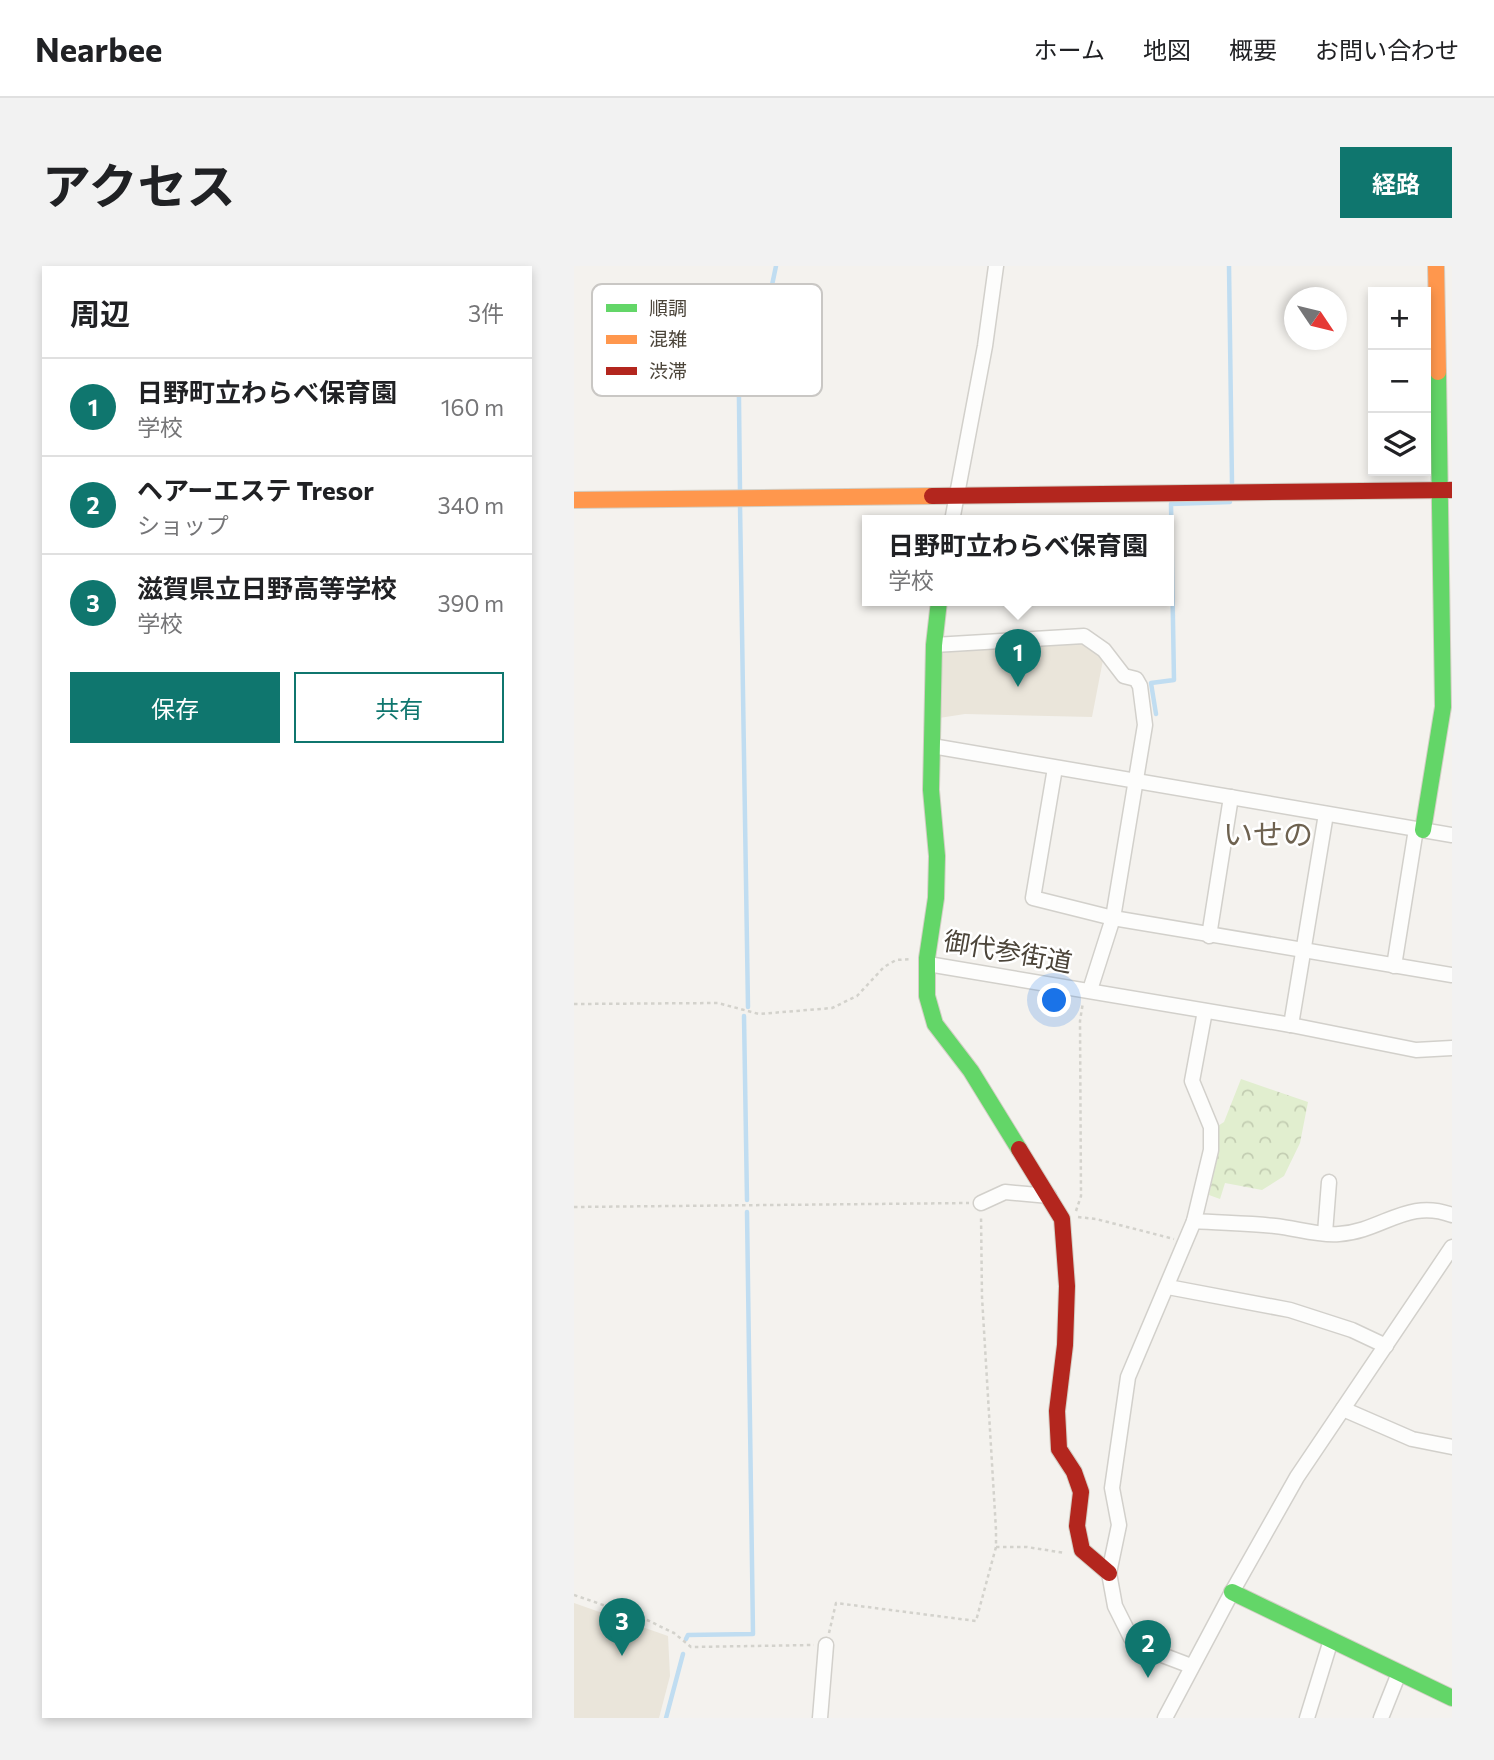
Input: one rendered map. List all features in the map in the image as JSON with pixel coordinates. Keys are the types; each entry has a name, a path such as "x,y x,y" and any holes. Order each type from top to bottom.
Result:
{"street":[{"path":"953,515 985,346 996,266"},
{"path":"1394,966 1419,830 1444,744 1447,490 1436,266"},
{"path":"574,500 1447,490"},
{"path":"938,606 934,645 931,790 937,856 936,898 928,961 927,996 935,1024 971,1070 1062,1219 1067,1286 1065,1345 1057,1411 1059,1450 1074,1472 1081,1492 1077,1526 1082,1550 1109,1573"},
{"path":"934,645 1084,636 1104,650 1124,676 1136,679 1140,686 1145,725 1136,780 1113,918 1090,990"},
{"path":"932,746 1452,835"},
{"path":"1055,768 1033,898 1113,918 1209,936 1452,975"},
{"path":"1209,936 1231,797"},
{"path":"1291,1024 1326,814"},
{"name":"御代参街道","path":"928,961 1291,1024 1416,1050 1452,1048"},
{"path":"1191,1666 1141,1647 1131,1638 1115,1606 1109,1573 1119,1525 1112,1488 1128,1377 1194,1221 1211,1150 1211,1127 1192,1081 1205,1011"},
{"path":"1325,1233 1329,1182"},
{"path":"981,1203 1005,1192 1049,1196"},
{"path":"1194,1221 1276,1226 1336,1235 1362,1230 1420,1209 1436,1209 1452,1215"},
{"path":"1165,1718 1191,1666 1297,1477 1452,1247"},
{"path":"1168,1287 1290,1310 1352,1330 1386,1346"},
{"path":"1343,1409 1412,1439 1452,1447"},
{"path":"1232,1592 1452,1698"},
{"path":"1307,1718 1331,1640"},
{"path":"821,1718 826,1645"},
{"path":"1381,1718 1399,1673"}],"path":[{"name":"御代参街道","path":"574,1004 718,1003 759,1014 832,1008 857,996 884,967 896,960 928,961"},
{"path":"1090,990 1084,998 1080,1021 1081,1196 1075,1217 1129,1226 1184,1241"},
{"path":"574,1207 981,1203 982,1297 996,1547 976,1621 836,1603 826,1645 691,1647 674,1633 647,1620 574,1595"},
{"path":"996,1547 1027,1547 1087,1554"}],"shaded area":[{"path":"1080,641 1096,651 1103,660 1092,717 965,714 939,718 943,647"},
{"path":"574,1603 668,1636 670,1676 659,1718 574,1718"}],"green space":[{"path":"1241,1079 1308,1102 1300,1143 1284,1176 1262,1190 1225,1183 1220,1199 1209,1195 1217,1158 1213,1129 1224,1122"}],"waterway":[{"path":"772,284 776,266"},
{"path":"1229,266 1232,483"},
{"path":"739,396 740,492"},
{"path":"1171,515 1171,504 1230,502"},
{"path":"740,505 748,1007"},
{"path":"1156,714 1151,683 1174,680 1173,606"},
{"path":"744,1016 747,1200"},
{"path":"686,1639 688,1635 753,1634 747,1212"},
{"path":"666,1718 683,1654"}],"traffic: fast":[{"path":"1423,830 1443,707 1438,372"},
{"path":"938,606 934,645 931,790 937,856 936,898 927,958 927,996 935,1024 971,1071 1019,1149"},
{"path":"1232,1592 1452,1698"}],"traffic: slow":[{"path":"1436,266 1438,372"},
{"path":"574,500 932,496"}],"traffic: jam":[{"path":"932,496 1452,490"},
{"path":"1019,1149 1062,1219 1067,1286 1065,1345 1057,1411 1059,1449 1074,1472 1081,1492 1077,1526 1082,1550 1109,1573"}],"place":[{"name":"日野町立わらべ保育園","path":"1018,687"},
{"name":"滋賀県立日野高等学校","path":"622,1656"},
{"name":"ヘアーエステ Tresor","path":"1148,1678"}],"district":[{"name":"いせの","path":"1268,835"}]}
